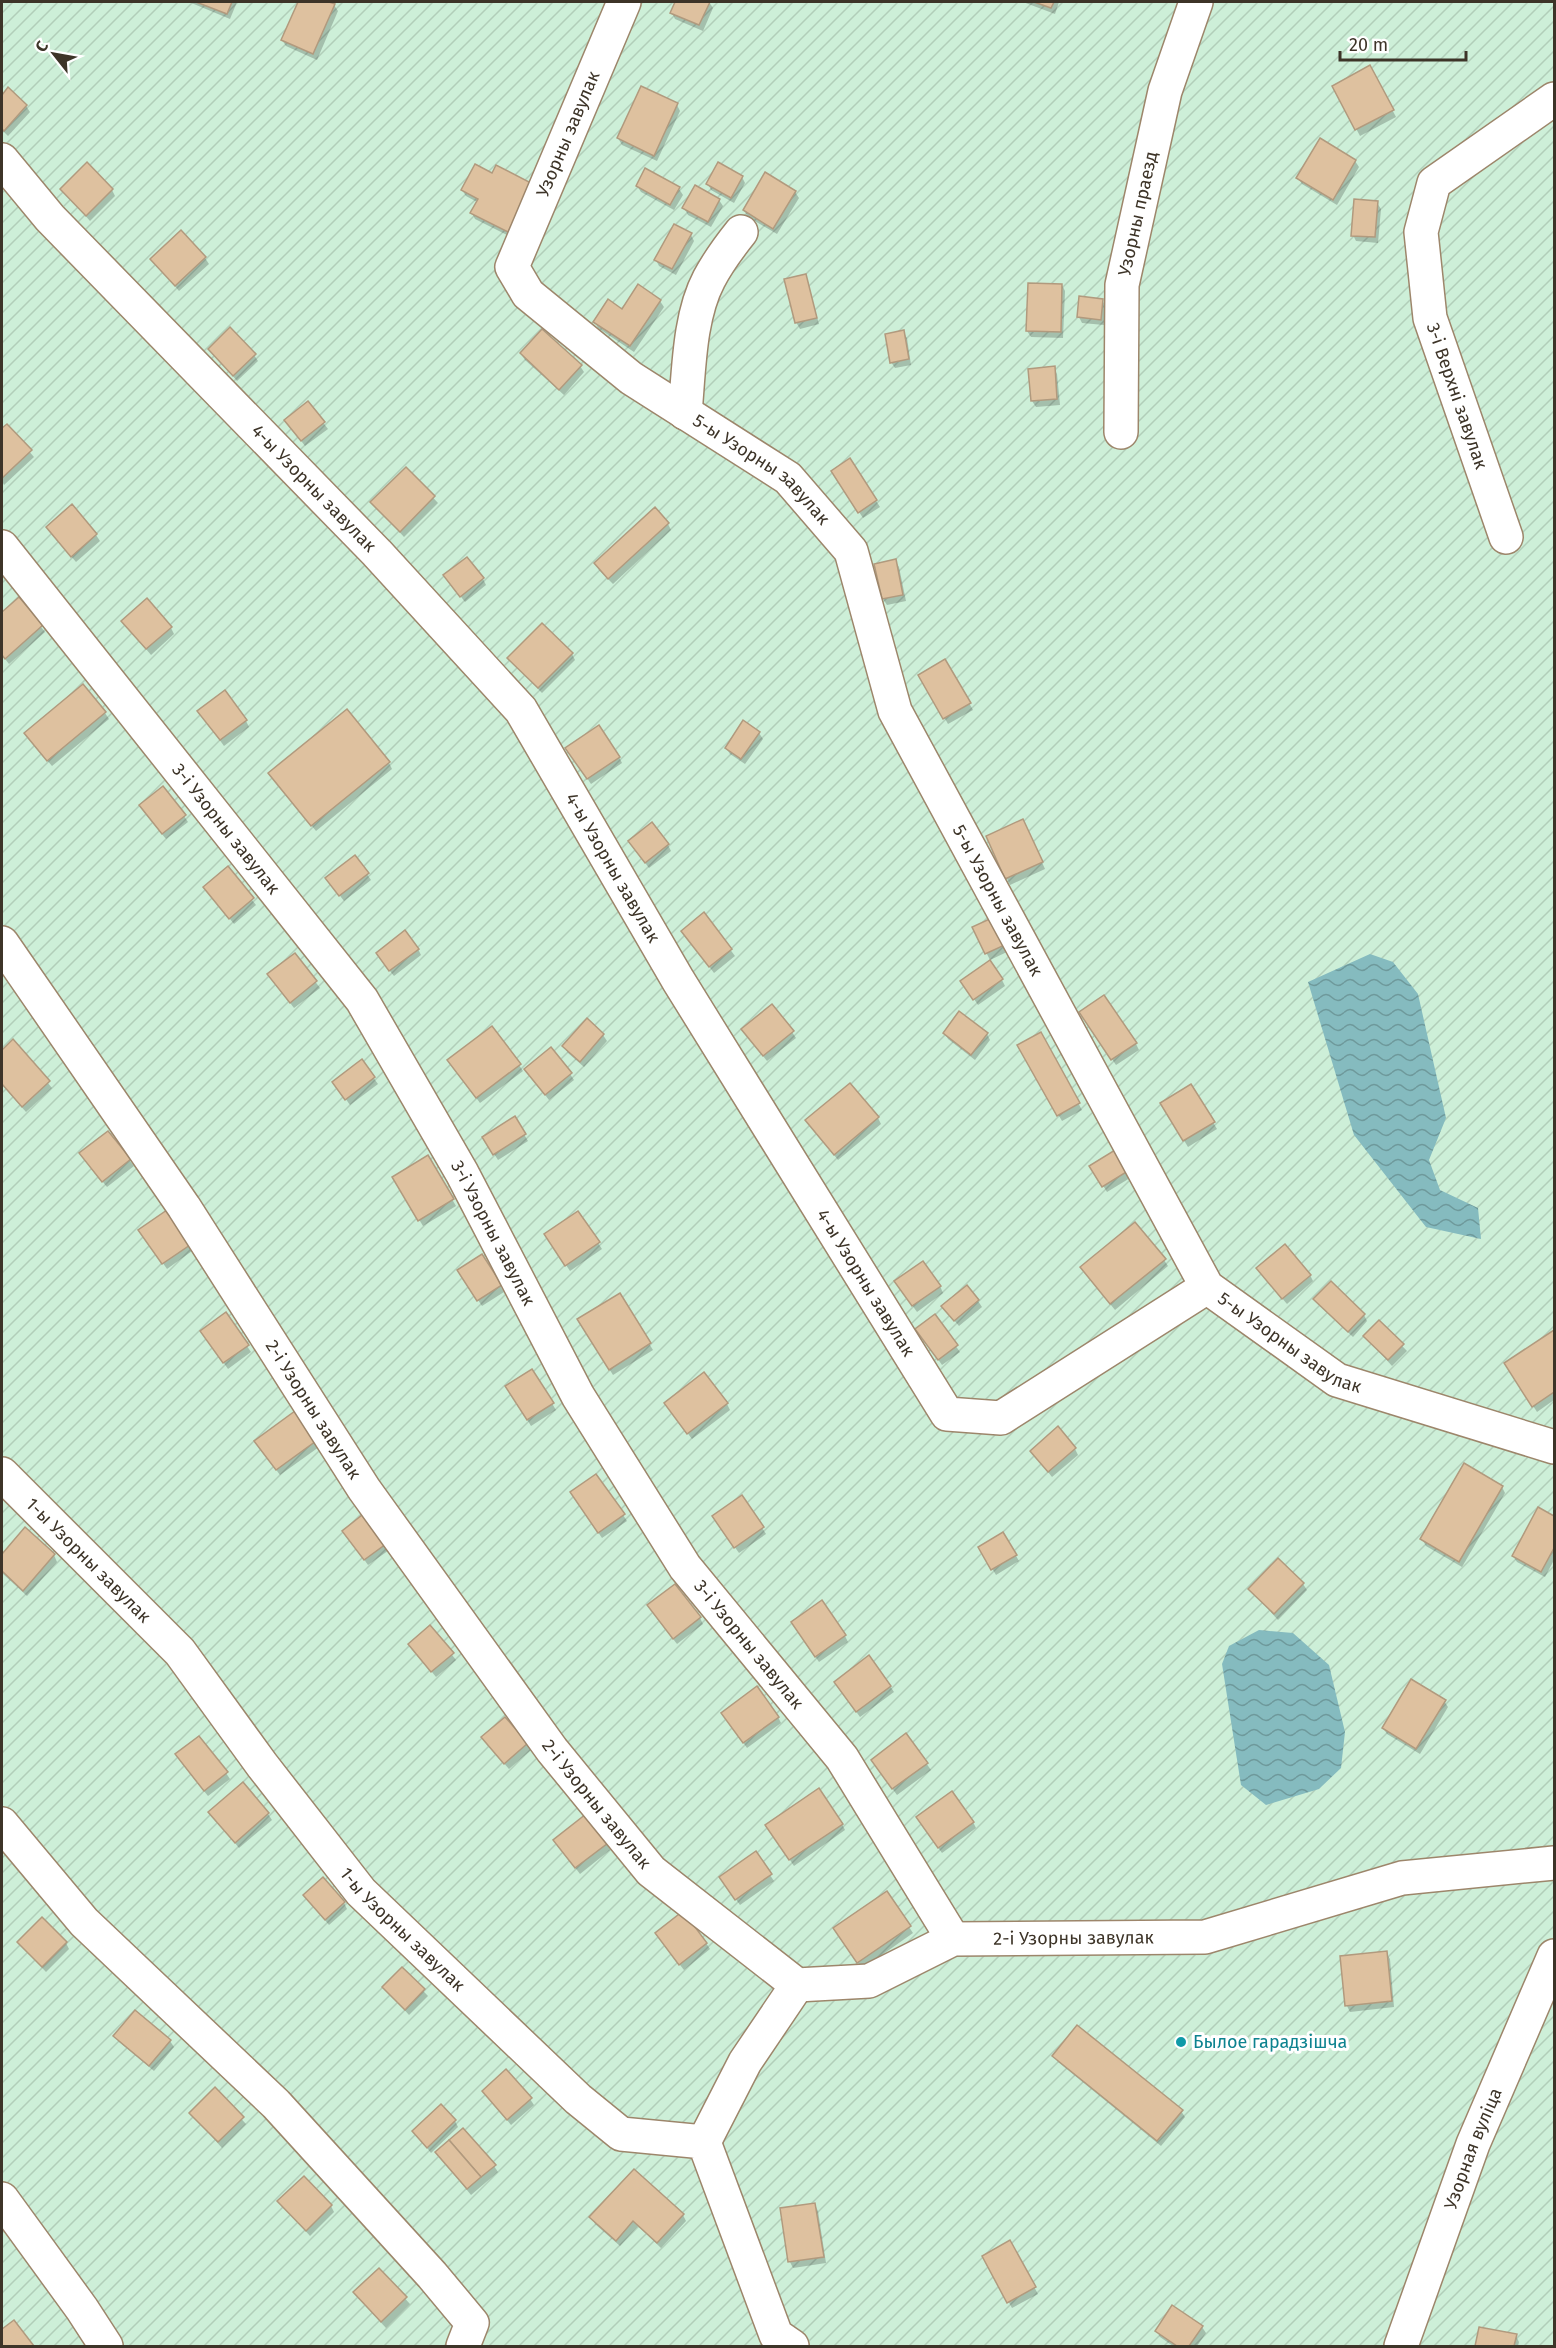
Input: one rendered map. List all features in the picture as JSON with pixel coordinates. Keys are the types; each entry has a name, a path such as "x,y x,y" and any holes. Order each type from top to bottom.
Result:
{"lane":[{"name":"Узорны завулак","path":"512,267 624,2"},
{"name":"Узорны праезд","path":"1121,432 1122,285 1165,91 1196,2"},
{"name":"3-і Верхні завулак","path":"1506,537 1430,318 1421,232 1434,183 1554,99"},
{"name":"4-ы Узорны завулак","path":"2,160 51,218 377,553 521,710 678,980 947,1414 1001,1418 1207,1287"},
{"path":"685,413 692,333 708,281 724,254 741,232"},
{"name":"5-ы Узорны завулак","path":"512,267 528,294 631,378 788,478 851,551 895,711 1207,1287 1337,1380 1554,1447"},
{"name":"3-і Узорны завулак","path":"2,547 362,1000 462,1173 578,1396 685,1567 842,1758 953,1939"},
{"name":"2-і Узорны завулак","path":"2,944 184,1207 364,1489 552,1750 651,1871 797,1985 869,1981 953,1939 1205,1937 1402,1878 1554,1863"},
{"name":"1-ы Узорны завулак","path":"2,1474 180,1652 262,1766 361,1892 561,2083 621,2134 704,2142"},
{"path":"2,1824 84,1922 276,2104 432,2275 472,2323 463,2346"},
{"name":"Узорная вуліца","path":"1401,2346 1473,2145 1554,1956"},
{"path":"777,2343 704,2142 745,2062 797,1985"},
{"path":"2,2199 106,2346"}],"green space":[{"path":"2,2 1554,2 1554,2346 2,2346"}],"water":[{"path":"1370,954 1393,962 1418,994 1446,1118 1429,1160 1440,1190 1478,1208 1481,1239 1426,1227 1354,1135 1308,982"},
{"path":"1259,1630 1293,1633 1329,1665 1345,1732 1341,1768 1319,1789 1266,1805 1241,1785 1222,1664 1229,1646"}],"building":[{"path":"196,2 232,2 227,14"},
{"path":"298,2 335,4 313,54 281,40"},
{"path":"675,2 710,2 699,25 670,13"},
{"path":"1034,2 1054,2 1051,8"},
{"path":"1370,65 1394,110 1355,130 1332,86"},
{"path":"641,86 678,103 654,156 617,138"},
{"path":"8,87 27,105 4,131 2,129 2,95"},
{"path":"1320,138 1356,160 1333,200 1296,178"},
{"path":"87,162 113,189 86,216 60,189"},
{"path":"718,162 743,176 731,198 706,184"},
{"path":"475,164 492,173 496,165 533,184 508,232 470,213 478,199 461,190"},
{"path":"645,168 680,187 670,205 636,186"},
{"path":"765,172 796,191 773,229 743,210"},
{"path":"695,185 720,199 708,222 682,208"},
{"path":"1354,199 1378,201 1375,237 1351,236"},
{"path":"674,224 692,233 672,269 654,260"},
{"path":"181,230 206,257 175,286 150,259"},
{"path":"806,274 817,318 795,323 784,279"},
{"path":"1028,283 1062,284 1061,332 1026,331"},
{"path":"638,284 661,300 630,346 593,322 608,299 622,309"},
{"path":"1079,296 1103,299 1101,320 1077,317"},
{"path":"230,327 256,354 233,376 208,349"},
{"path":"542,329 582,365 559,390 520,353"},
{"path":"904,330 909,359 890,363 885,334"},
{"path":"1055,366 1057,399 1031,401 1028,369"},
{"path":"308,401 325,422 301,441 284,420"},
{"path":"7,424 32,450 2,478 2,428"},
{"path":"850,458 877,500 858,513 831,471"},
{"path":"406,467 435,496 400,532 370,502"},
{"path":"72,504 97,534 71,557 46,527"},
{"path":"655,507 669,523 608,579 594,563"},
{"path":"467,557 484,578 460,597 443,575"},
{"path":"896,559 903,595 882,599 874,564"},
{"path":"19,597 43,625 5,659 2,655 2,612"},
{"path":"147,598 172,627 146,649 121,621"},
{"path":"542,623 573,653 538,688 507,658"},
{"path":"945,659 971,703 943,719 918,675"},
{"path":"83,684 106,712 47,761 24,733"},
{"path":"225,690 247,720 220,740 197,711"},
{"path":"347,709 390,762 311,826 268,773"},
{"path":"743,720 760,732 741,759 725,748"},
{"path":"599,725 620,757 587,779 565,748"},
{"path":"163,786 186,815 162,834 139,805"},
{"path":"1023,819 1043,862 1005,879 986,836"},
{"path":"652,822 669,844 645,863 628,841"},
{"path":"355,855 369,873 339,896 325,878"},
{"path":"228,866 254,898 229,919 203,887"},
{"path":"704,912 732,949 709,967 681,931"},
{"path":"994,917 1007,944 985,954 972,927"},
{"path":"405,930 419,949 389,971 376,953"},
{"path":"295,953 317,981 290,1003 267,974"},
{"path":"990,960 1003,979 973,1000 960,981"},
{"path":"1104,995 1137,1043 1111,1060 1079,1012"},
{"path":"772,1004 794,1031 763,1056 741,1029"},
{"path":"959,1011 988,1033 971,1055 943,1033"},
{"path":"587,1018 604,1034 580,1062 562,1046"},
{"path":"492,1026 521,1064 476,1098 447,1060"},
{"path":"1041,1032 1080,1103 1057,1116 1017,1045"},
{"path":"13,1039 50,1081 22,1107 2,1084 2,1050"},
{"path":"551,1047 572,1073 545,1095 524,1069"},
{"path":"362,1059 375,1077 345,1100 332,1082"},
{"path":"850,1083 879,1117 834,1155 805,1120"},
{"path":"1191,1084 1215,1122 1183,1141 1160,1103"},
{"path":"515,1116 526,1134 493,1155 482,1137"},
{"path":"108,1131 131,1159 102,1182 79,1153"},
{"path":"1115,1150 1128,1171 1102,1187 1089,1166"},
{"path":"428,1155 454,1199 418,1221 392,1177"},
{"path":"167,1210 190,1245 162,1264 138,1230"},
{"path":"578,1211 600,1242 565,1266 544,1234"},
{"path":"1135,1222 1166,1259 1110,1304 1080,1267"},
{"path":"1285,1244 1311,1275 1282,1299 1256,1268"},
{"path":"482,1254 502,1285 477,1301 457,1270"},
{"path":"923,1261 941,1286 912,1306 894,1281"},
{"path":"1331,1281 1365,1314 1348,1332 1313,1299"},
{"path":"967,1285 979,1300 954,1321 941,1306"},
{"path":"620,1293 651,1343 609,1370 577,1319"},
{"path":"226,1312 249,1345 223,1363 200,1331"},
{"path":"935,1314 958,1345 938,1360 915,1329"},
{"path":"1379,1320 1404,1344 1388,1360 1363,1336"},
{"path":"1554,1330 1554,1392 1532,1407 1504,1363"},
{"path":"532,1369 554,1403 527,1420 505,1386"},
{"path":"704,1372 728,1403 687,1434 664,1403"},
{"path":"295,1411 316,1441 276,1470 254,1441"},
{"path":"1058,1426 1076,1448 1048,1472 1030,1451"},
{"path":"1464,1463 1503,1486 1459,1562 1420,1539"},
{"path":"596,1474 625,1514 598,1533 570,1492"},
{"path":"742,1495 764,1527 734,1548 712,1516"},
{"path":"1538,1507 1554,1516 1554,1548 1541,1572 1512,1556"},
{"path":"367,1511 390,1541 364,1560 342,1531"},
{"path":"25,1527 55,1554 23,1591 2,1571 2,1554"},
{"path":"1003,1532 1017,1555 991,1570 978,1547"},
{"path":"1278,1558 1304,1583 1274,1614 1248,1589"},
{"path":"675,1584 701,1617 673,1639 647,1605"},
{"path":"822,1600 846,1635 815,1657 791,1622"},
{"path":"430,1625 454,1653 431,1672 408,1644"},
{"path":"869,1655 891,1686 856,1712 834,1682"},
{"path":"1411,1679 1446,1700 1416,1749 1382,1728"},
{"path":"757,1686 779,1717 743,1743 721,1713"},
{"path":"505,1717 528,1743 504,1764 481,1737"},
{"path":"906,1733 928,1763 892,1789 871,1760"},
{"path":"199,1736 228,1772 204,1791 175,1754"},
{"path":"243,1782 269,1813 235,1843 208,1812"},
{"path":"819,1788 843,1824 789,1860 765,1825"},
{"path":"952,1791 974,1822 938,1848 916,1817"},
{"path":"586,1814 608,1843 575,1868 553,1840"},
{"path":"756,1851 772,1874 735,1900 719,1877"},
{"path":"323,1877 345,1902 325,1920 303,1895"},
{"path":"887,1891 911,1926 857,1963 833,1928"},
{"path":"683,1911 707,1943 679,1965 655,1933"},
{"path":"42,1917 67,1942 42,1967 17,1942"},
{"path":"1387,1951 1392,2001 1345,2006 1340,1956"},
{"path":"402,1967 425,1989 405,2010 382,1987"},
{"path":"135,2010 171,2040 149,2066 113,2036"},
{"path":"1077,2025 1183,2110 1157,2141 1052,2056"},
{"path":"506,2069 532,2098 507,2120 482,2091"},
{"path":"215,2087 244,2117 218,2142 189,2113"},
{"path":"441,2104 456,2120 427,2148 412,2131"},
{"path":"463,2128 496,2165 481,2177 449,2140"},
{"path":"449,2140 481,2177 467,2189 435,2152"},
{"path":"634,2169 684,2214 657,2243 633,2221 616,2241 589,2217"},
{"path":"304,2176 332,2205 306,2231 277,2201"},
{"path":"815,2203 824,2257 788,2262 780,2208"},
{"path":"1010,2240 1036,2287 1007,2303 982,2256"},
{"path":"379,2268 407,2297 381,2322 353,2292"},
{"path":"1172,2305 1203,2326 1189,2346 1177,2346 1155,2331"},
{"path":"14,2320 34,2346 2,2346 2,2329"},
{"path":"1479,2327 1517,2334 1514,2346 1475,2346"}],"place":[{"name":"Былое гарадзішча","path":"1181,2042"}]}
